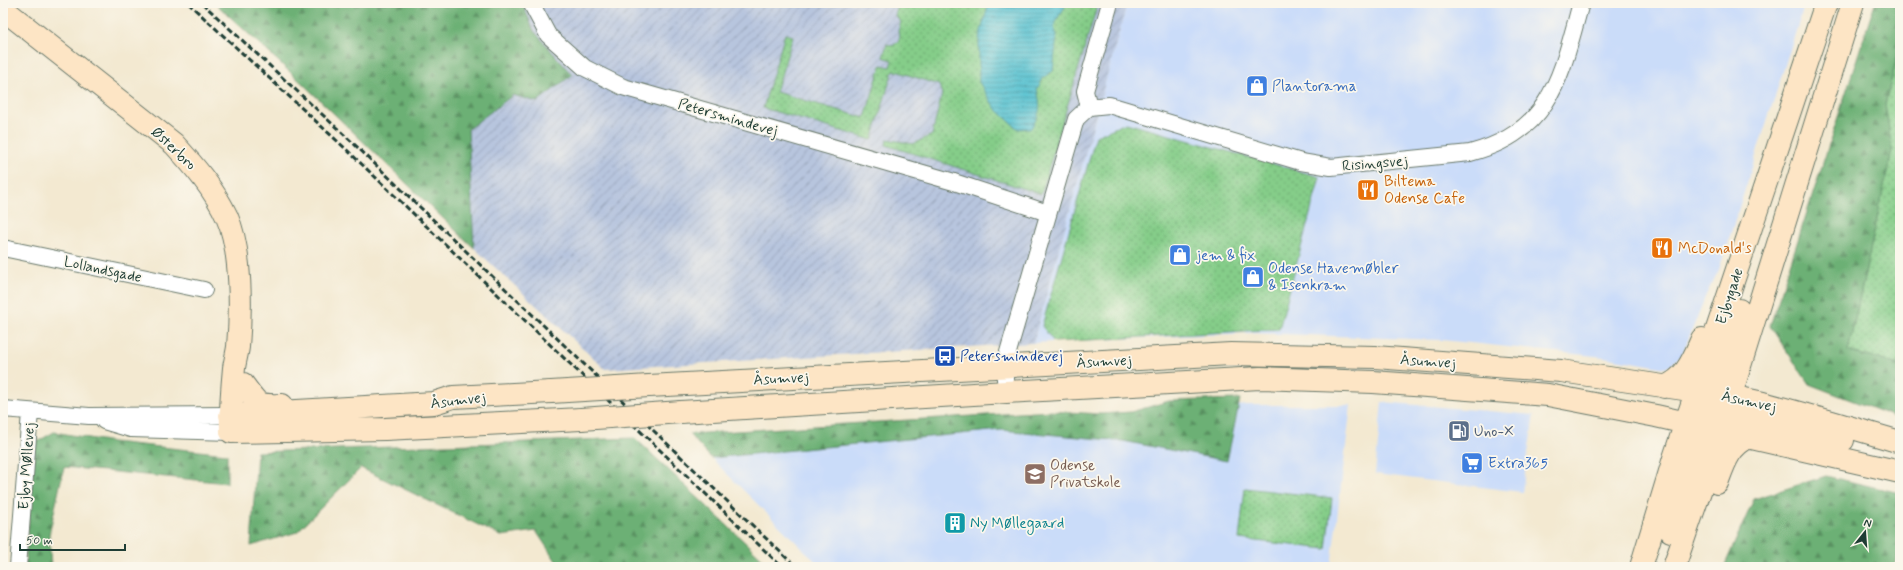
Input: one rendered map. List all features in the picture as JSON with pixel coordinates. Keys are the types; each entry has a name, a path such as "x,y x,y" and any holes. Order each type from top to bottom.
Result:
{"street":[{"name":"Petersmindevej","path":"531,3 548,35 585,68 624,87 954,182 1048,213"},
{"path":"1006,392 1004,366 1076,119 1088,107 1085,92 1110,3"},
{"name":"Risingsvej","path":"1088,107 1110,105 1301,162 1332,167 1470,153 1491,147 1513,136 1528,125 1543,108 1555,88 1581,3"},
{"name":"Ejbygade","path":"1674,567 1709,410 1733,282 1826,3"},
{"name":"Ejbygade","path":"1641,567 1675,455 1739,367 1853,3"},
{"name":"Østerbro","path":"3,9 174,144 198,169 213,190 228,219 237,254 239,298 238,348 234,368 237,423"},
{"path":"1664,567 1667,545 1760,237 1777,152"},
{"name":"Lollandsgade","path":"3,248 204,290"},
{"path":"1664,387 1673,384 1687,371 1708,324 1733,282"},
{"name":"Østerbro","path":"237,423 243,384 243,368 238,348"},
{"name":"Åsumvej","path":"237,423 434,404 453,397 1231,354 1375,357 1561,371 1664,387 1709,410 1749,437 1900,472"},
{"path":"1739,367 1745,377 1755,386 1834,410 1898,442"},
{"name":"Åsumvej","path":"237,423 385,429 581,419 1006,392 1260,378 1373,382 1548,395 1709,410"},
{"path":"243,384 258,403 263,406 453,397"},
{"path":"1548,395 1570,410 1664,434 1670,439 1674,446 1675,455"},
{"path":"3,409 89,416 131,429 237,423"},
{"path":"1709,410 1754,418 1847,441 1898,442"},
{"name":"Ejby Møllevej","path":"18,567 30,412"},
{"path":"1682,567 1693,545 1728,455 1736,445 1749,437"}],"shaded area":[{"path":"522,3 1127,3 1033,343 605,369 474,248 468,129 513,95 572,75 534,31"},
{"path":"1127,3 1805,3 1719,270 1706,295 1682,355 1666,368 1604,357 1442,340 1251,333 1033,343"},
{"path":"1382,402 1534,415 1522,492 1375,474"},
{"name":"Odense Privatskole","path":"1245,405 1351,405 1331,567 821,567 711,458"}],"green space":[{"path":"215,3 522,3 534,31 572,75 537,102 513,95 468,129 474,248 303,84"},
{"path":"898,3 1098,3 1041,194 886,145 887,139 913,144 932,135 942,94 939,85 893,70 872,140 763,108 785,34 793,36 776,92 865,118 881,65 890,67 892,60 883,57 887,44 892,46 898,42 900,36 898,31 901,22 895,16"},
{"path":"1875,3 1900,3 1900,46 1885,104 1892,150 1848,351 1900,365 1900,419 1809,384 1770,326"},
{"path":"1900,46 1900,365 1848,351 1879,210 1879,201 1881,199 1892,150 1885,104"},
{"path":"1126,123 1320,177 1279,329 1054,342 1042,326 1096,136"},
{"path":"1240,399 1227,461 1123,441 1001,430 711,458 689,434 1050,411 1101,414 1131,412 1169,401"},
{"path":"54,432 113,442 227,454 227,483 64,467 49,535 51,567 25,567 35,443"},
{"path":"635,438 771,567 560,567 536,531 501,536 361,468 297,532 251,546 257,452"},
{"path":"1826,476 1900,493 1900,543 1894,567 1724,567 1754,499"},
{"path":"1245,488 1332,498 1326,549 1239,539"}],"water":[{"path":"989,3 1066,3 1055,22 1054,28 1057,35 1053,71 1044,77 1037,89 1039,110 1037,118 1031,128 1018,129 995,108 979,82 979,38"}],"railway":[{"path":"188,3 347,150 782,567"},
{"path":"202,3 353,143 796,567"}],"place":[{"name":"Plantorama","path":"1257,86"},
{"name":"Biltema Odense Cafe","path":"1368,190"},
{"name":"McDonald's","path":"1662,248"},
{"name":"jem & fix","path":"1180,255"},
{"name":"Odense Havemøbler & Isenkram","path":"1253,277"},
{"name":"Petersmindevej","path":"945,356"},
{"name":"Uno-X","path":"1459,431"},
{"name":"Extra365","path":"1472,463"},
{"name":"Odense Privatskole","path":"1035,474"},
{"name":"Ny Møllegaard","path":"955,523"}]}
